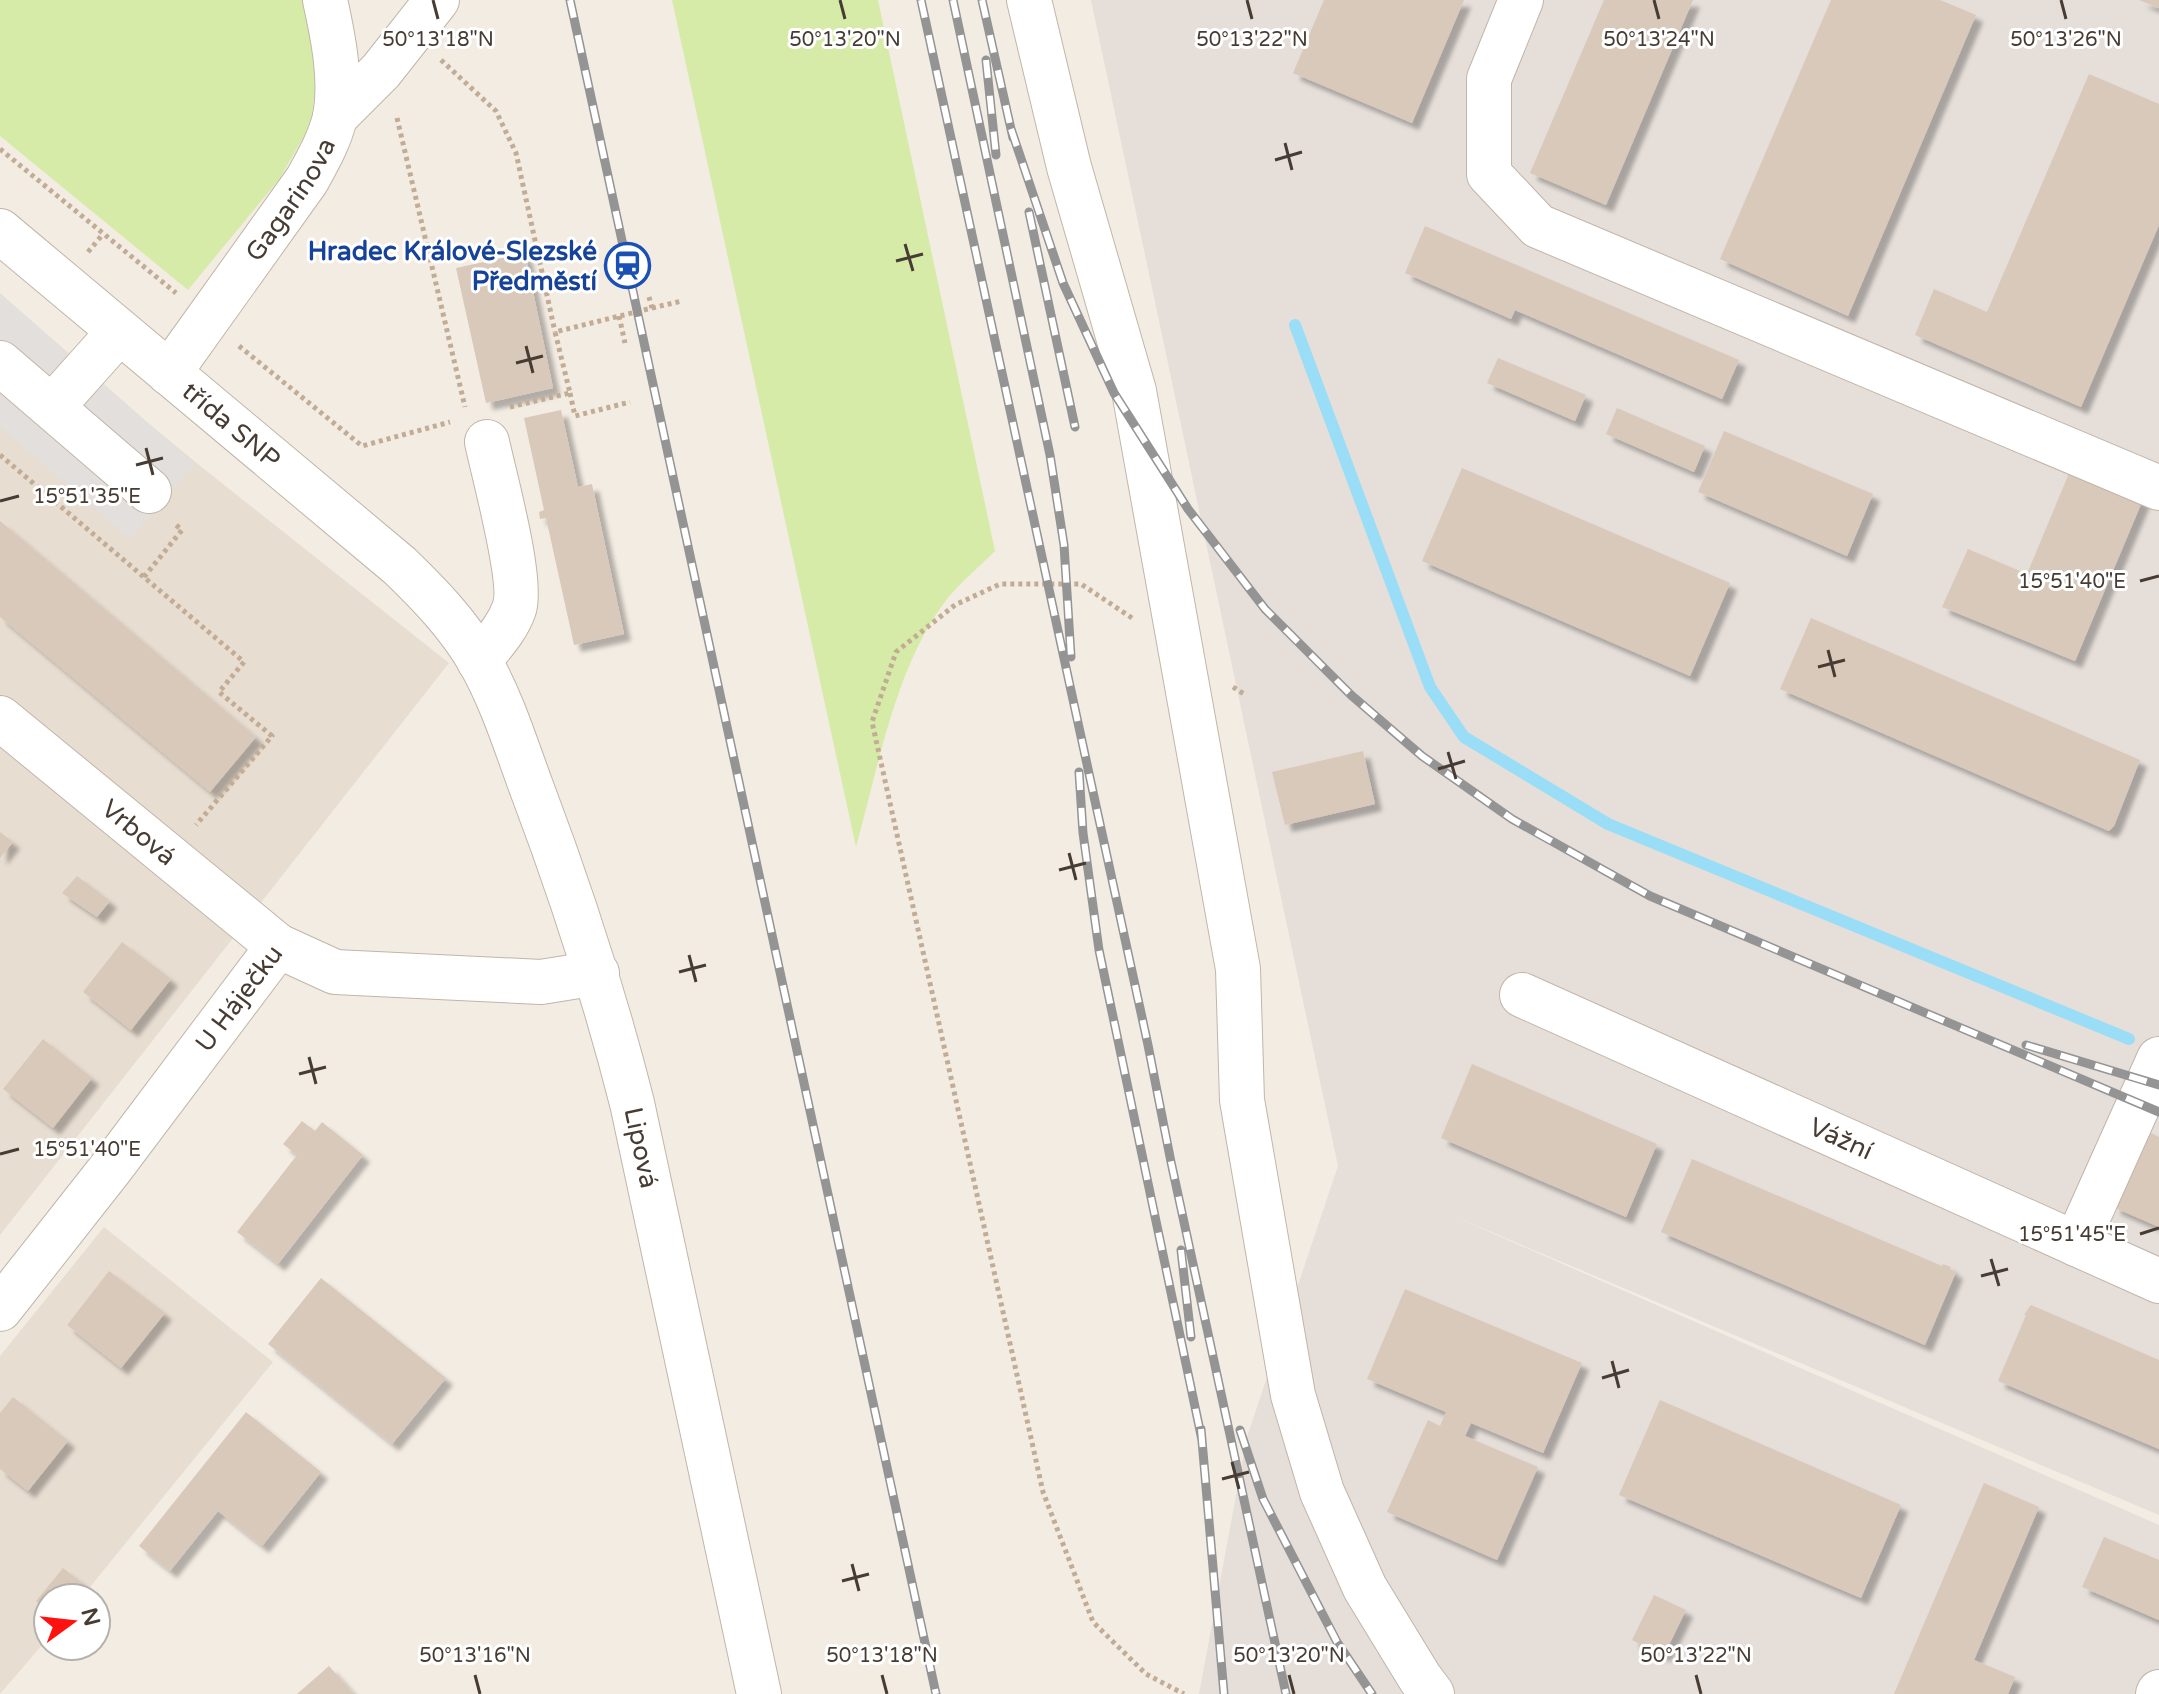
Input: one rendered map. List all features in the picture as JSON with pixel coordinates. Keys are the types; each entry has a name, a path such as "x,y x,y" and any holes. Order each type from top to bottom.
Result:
{"street":[{"name":"Gagarinova","path":"169,373 307,180 322,152 335,117 336,78 332,30 325,0"},
{"path":"1029,0 1069,167 1134,391 1238,969 1242,1100 1293,1395 1322,1492 1365,1588 1432,1694"},
{"path":"1521,0 1489,79 1489,174 1538,226 2159,488"},
{"path":"335,117 381,71 424,16"},
{"name":"třída SNP","path":"0,231 400,566 430,594 456,625"},
{"path":"52,407 119,332"},
{"path":"0,363 149,491"},
{"path":"477,430 516,577 516,606 503,631 479,661"},
{"name":"Lipová","path":"456,625 479,661 507,721 597,973 632,1103 759,1694"},
{"name":"Vrbová","path":"0,718 278,946"},
{"name":"U Háječku","path":"0,1309 278,946 335,972 541,982 597,973"},
{"name":"Vážní","path":"1522,995 2159,1281"},
{"path":"2076,1244 2159,1059"}],"path":[{"path":"424,16 496,111 516,153 575,416 630,402"},
{"path":"381,71 403,136 477,430"},
{"path":"0,149 362,446 477,430 570,393"},
{"path":"649,297 652,308"},
{"path":"555,332 682,301"},
{"path":"619,316 625,343"},
{"path":"0,455 244,662 219,692 272,736 170,856"},
{"path":"144,577 182,530"},
{"path":"1184,1694 1146,1674 1093,1622 1043,1492 872,722 896,652 955,605 1000,584 1081,584 1244,694"}],"shaded area":[{"path":"1091,0 2159,0 2159,1515 1444,1212 2159,1525 2159,1694 1199,1694 1247,1437 1338,1166"},
{"path":"0,293 195,464 130,539 0,427"},
{"path":"0,302 449,663 0,1235"},
{"path":"104,1227 273,1362 94,1582 32,1582 32,1657 0,1694 0,1356"}],"green space":[{"path":"0,0 305,0 313,39 315,90 311,124 280,178 188,290 0,136"},
{"path":"672,0 878,0 995,551 947,599 914,654 881,751 856,847"}],"building":[{"path":"1324,0 1464,0 1412,123 1293,73"},
{"path":"1604,0 1693,0 1606,205 1530,173"},
{"path":"1831,0 1940,0 1976,15 1848,316 1720,259"},
{"path":"2139,0 2159,0 2159,8"},
{"path":"2089,74 2159,104 2159,225 2081,407 1915,335 1934,289 1987,312"},
{"path":"1425,226 1739,360 1722,399 1515,310 1511,319 1405,273"},
{"path":"525,253 553,388 486,403 456,268"},
{"path":"1498,358 1586,395 1575,421 1487,383"},
{"path":"1617,408 1705,446 1694,472 1606,434"},
{"path":"561,410 578,487 592,484 624,634 574,645 546,518 540,519 539,512 544,510 524,418"},
{"path":"1724,431 1873,494 1847,556 1698,492"},
{"path":"2072,466 2144,497 2075,661 1942,607 1968,549 2027,574"},
{"path":"1462,468 1730,583 1690,676 1422,561"},
{"path":"0,521 256,737 210,792 0,617"},
{"path":"1811,618 2140,760 2114,826 2109,831 1780,689"},
{"path":"1363,751 1375,804 1285,825 1272,772"},
{"path":"0,832 13,842 0,858"},
{"path":"77,876 110,901 97,917 62,893"},
{"path":"122,942 171,979 131,1030 83,992"},
{"path":"43,1039 92,1078 53,1128 3,1089"},
{"path":"1472,1064 1657,1144 1626,1217 1441,1138"},
{"path":"302,1121 315,1131 322,1122 363,1155 278,1264 237,1232 297,1155 283,1144"},
{"path":"2147,1131 2159,1137 2159,1227 2113,1207"},
{"path":"1692,1159 1942,1266 1951,1267 1956,1272 1925,1345 1661,1232"},
{"path":"109,1271 165,1313 121,1368 67,1325"},
{"path":"321,1278 446,1378 392,1444 268,1344"},
{"path":"1405,1289 1582,1363 1543,1453 1471,1423 1465,1436 1538,1467 1497,1560 1387,1512 1428,1420 1440,1426 1446,1412 1367,1379"},
{"path":"2031,1305 2159,1360 2159,1449 1998,1381 2024,1315"},
{"path":"13,1397 68,1441 28,1491 0,1469 0,1413"},
{"path":"1660,1400 1901,1505 1861,1598 1619,1495"},
{"path":"246,1412 321,1472 262,1546 218,1511 170,1571 139,1546"},
{"path":"1984,1483 2039,1507 1974,1660 2015,1677 2008,1694 1894,1694"},
{"path":"2104,1537 2159,1560 2159,1620 2082,1587"},
{"path":"63,1568 81,1582 52,1582"},
{"path":"1654,1595 1686,1610 1664,1655 1632,1640"},
{"path":"329,1666 354,1694 297,1694"}],"waterway":[{"path":"1295,325 1430,687 1464,737 1608,824 2129,1039"}],"railway":[{"path":"570,0 936,1694"},
{"path":"921,0 1286,1694"},
{"path":"953,0 1050,455 1064,545 1071,657"},
{"path":"982,0 1013,138"},
{"path":"986,60 996,155"},
{"path":"1011,129 1063,283 1114,393 1188,509 1265,609 1351,695 1422,756 1512,819 1650,896 2159,1112"},
{"path":"1029,212 1075,427"},
{"path":"1079,772 1083,833 1099,950 1202,1440"},
{"path":"2026,1045 2159,1085"},
{"path":"1181,1250 1191,1337"},
{"path":"1201,1429 1224,1694"},
{"path":"1240,1430 1263,1499 1337,1642 1372,1694"}],"place":[{"name":"Hradec Králové-Slezské Předměstí","path":"628,266"}]}
